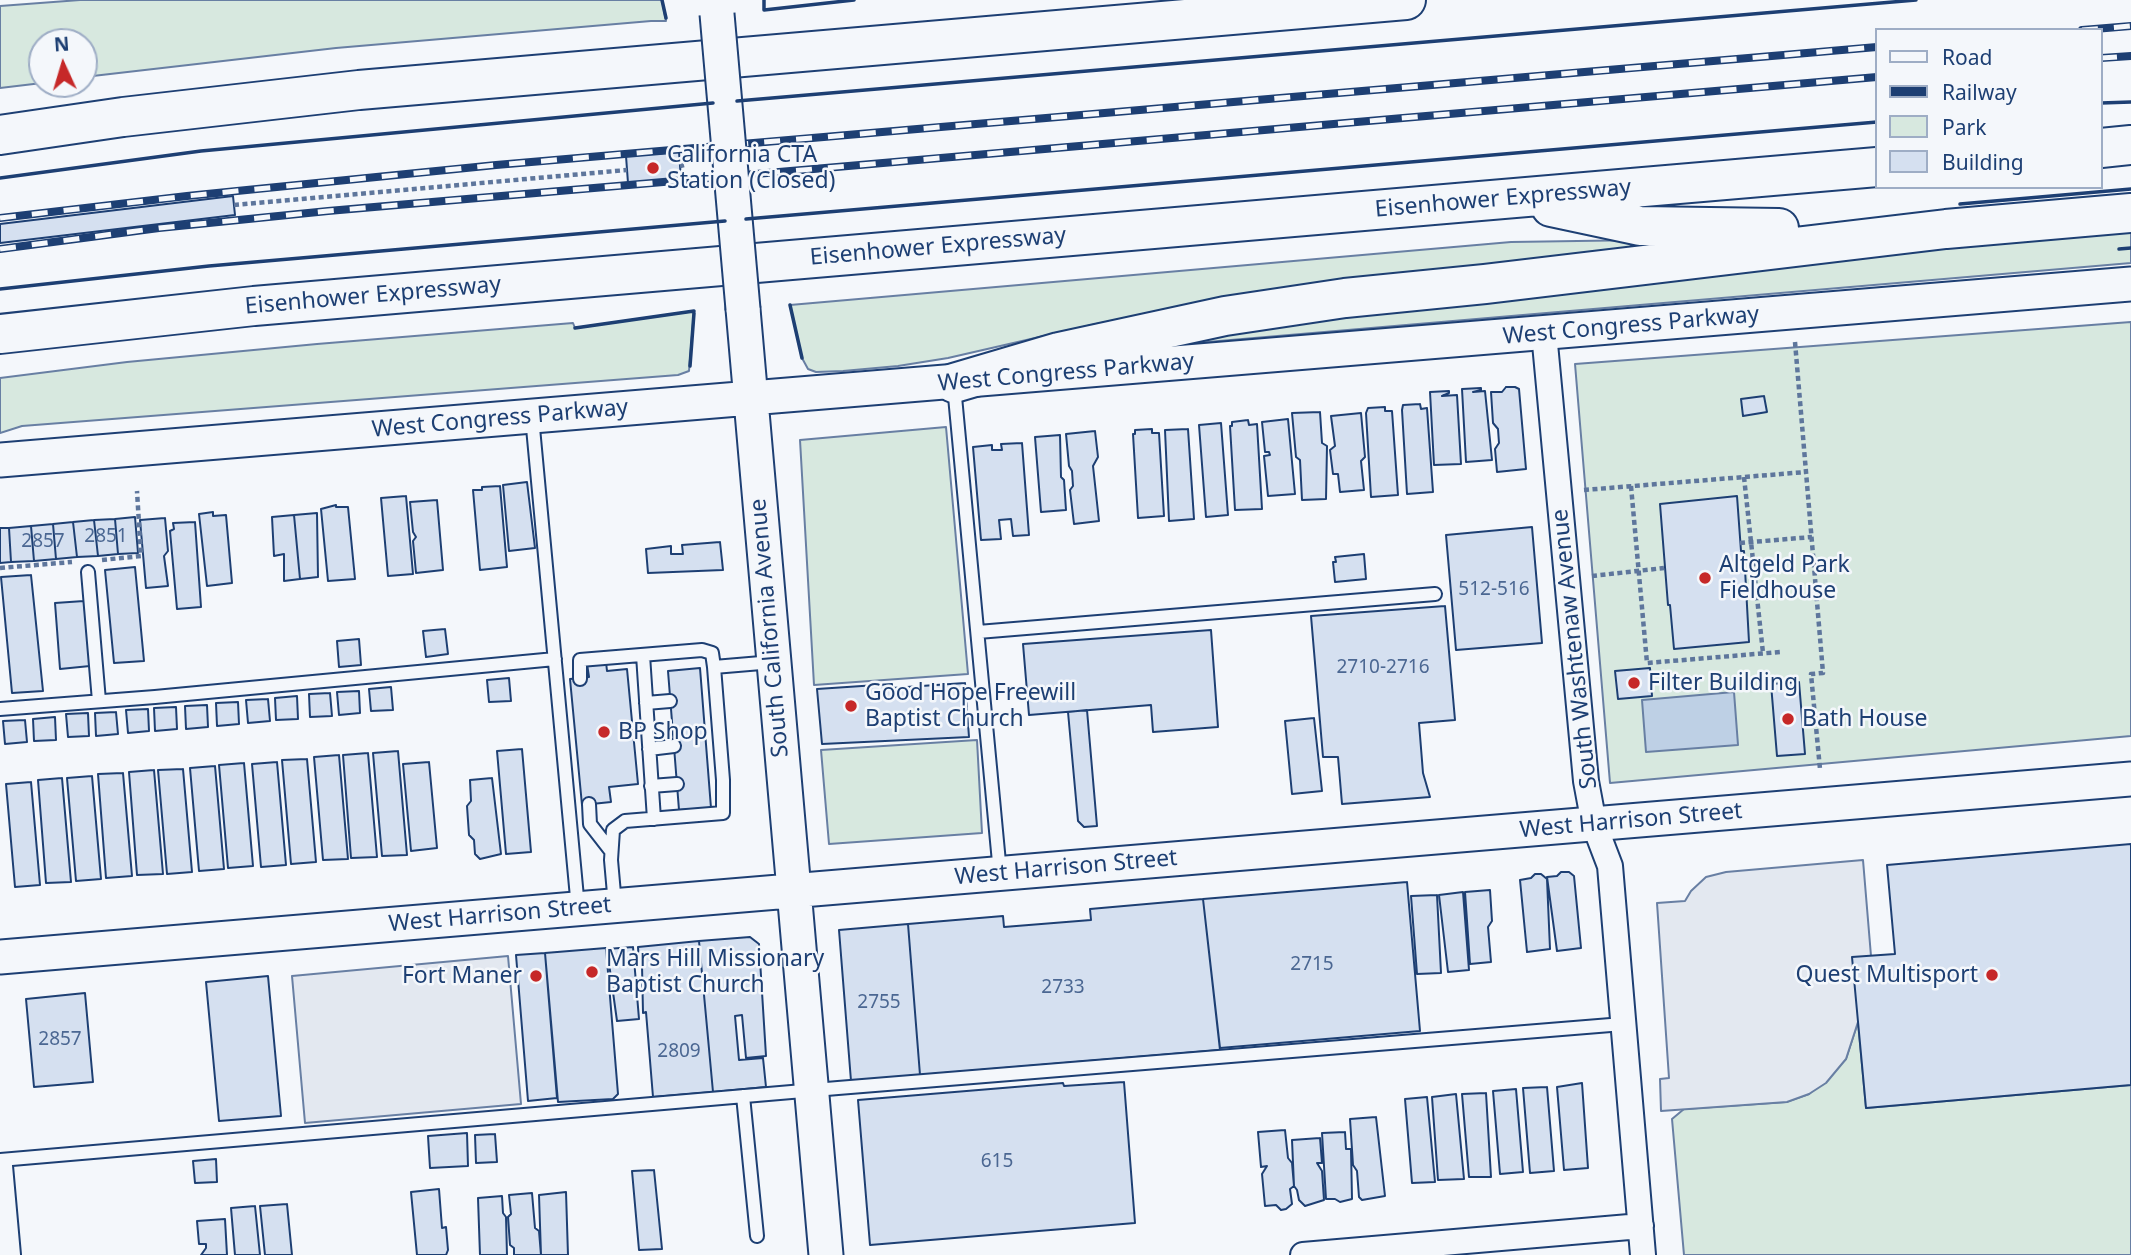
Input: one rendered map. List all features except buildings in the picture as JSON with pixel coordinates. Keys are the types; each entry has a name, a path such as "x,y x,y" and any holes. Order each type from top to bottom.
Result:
{"highway":[{"path":"0,135 122,117 359,90 1285,6 1406,0"},
{"path":"2103,148 2131,145"},
{"name":"Eisenhower Expressway","path":"0,334 268,305 1876,167"},
{"path":"1510,198 1640,226 1945,229"},
{"path":"954,383 1059,352 1238,314 1345,298 1945,229 2131,213"}],"street":[{"name":"South California Avenue","path":"716,7 826,1255"},
{"name":"West Congress Parkway","path":"0,460 2131,284"},
{"name":"South Washtenaw Avenue","path":"1544,333 1587,781 1594,824 1610,866 1643,1255"},
{"name":"West Harrison Street","path":"0,957 2131,779"},
{"path":"0,1166 8,1255"},
{"path":"1303,1255 1641,1227"}],"lane":[{"path":"954,383 1000,874"},
{"path":"532,417 578,908"},
{"path":"89,567 99,701"},
{"path":"978,632 1435,594"},
{"path":"580,678 580,660 702,650 712,653 723,780 723,813 625,821 613,830 611,851 615,905"},
{"path":"643,655 654,819"},
{"path":"0,709 555,659"},
{"path":"714,667 773,662"},
{"path":"702,699 716,698"},
{"path":"646,703 670,701"},
{"path":"706,743 720,741"},
{"path":"649,749 674,746"},
{"path":"709,782 723,780"},
{"path":"651,786 677,784"},
{"path":"589,804 590,824 611,851"},
{"path":"0,1160 1623,1024"},
{"path":"743,1096 757,1236"}],"path":[{"path":"234,205 627,170"},
{"path":"1795,341 1823,673 1811,674 1820,769"},
{"path":"1584,490 1806,472"},
{"path":"1744,477 1763,653"},
{"path":"1630,486 1647,663 1780,652"},
{"path":"89,567 141,556 137,491"},
{"path":"1740,543 1812,537"},
{"path":"0,568 77,562"},
{"path":"1592,576 1664,568"}],"green space":[{"path":"80,0 662,0 666,21 336,48 98,75 98,28 28,28 28,85 0,88 0,6"},
{"path":"2131,231 2131,263 1184,344 1281,320 1957,246"},
{"path":"1711,239 1243,296 1096,324 948,358 843,371 816,372 808,369 802,358 790,305 1511,242"},
{"path":"694,311 689,371 678,375 22,426 0,433 0,378 127,362 317,344 573,323 575,328"},
{"path":"2131,322 2131,736 1610,783 1575,364"},
{"path":"946,427 968,674 814,685 800,440"},
{"path":"977,740 982,833 829,844 821,750"},
{"path":"1858,1022 1866,1108 2131,1085 2131,1255 1684,1255 1672,1119 1684,1109 1786,1102 1809,1094 1846,1059"}],"shaded area":[{"path":"1863,860 1871,956 1858,1022 1846,1059 1826,1083 1809,1094 1787,1102 1661,1111 1660,1079 1669,1078 1657,903 1685,901 1706,877 1726,872"},
{"path":"508,956 521,1104 305,1123 292,976"}],"water":[{"path":"1734,692 1738,745 1646,752 1642,700"}],"railway":[{"path":"2103,28 2131,26"},
{"path":"0,218 496,165 1876,47"},
{"path":"2103,58 2131,56"},
{"path":"0,249 159,228 328,211 1876,77"}],"wall":[{"path":"662,0 666,18"},
{"path":"764,0 764,10 854,0"},
{"path":"737,101 1916,0"},
{"path":"2103,103 2131,102"},
{"path":"0,178 201,151 713,103"},
{"path":"746,219 1876,122"},
{"path":"1960,204 2131,189"},
{"path":"0,289 209,266 725,221"},
{"path":"2119,249 2131,248"},
{"path":"790,305 802,358"},
{"path":"575,328 694,311"},
{"path":"690,366 694,313"}],"place":[{"name":"California CTA Station (Closed)","path":"653,168"},
{"name":"Altgeld Park Fieldhouse","path":"1705,578"},
{"name":"Filter Building","path":"1634,683"},
{"name":"Good Hope Freewill Baptist Church","path":"851,706"},
{"name":"Bath House","path":"1788,719"},
{"name":"BP Shop","path":"604,732"},
{"name":"Mars Hill Missionary Baptist Church","path":"592,972"},
{"name":"Quest Multisport","path":"1992,975"},
{"name":"Fort Maner","path":"536,976"}]}
